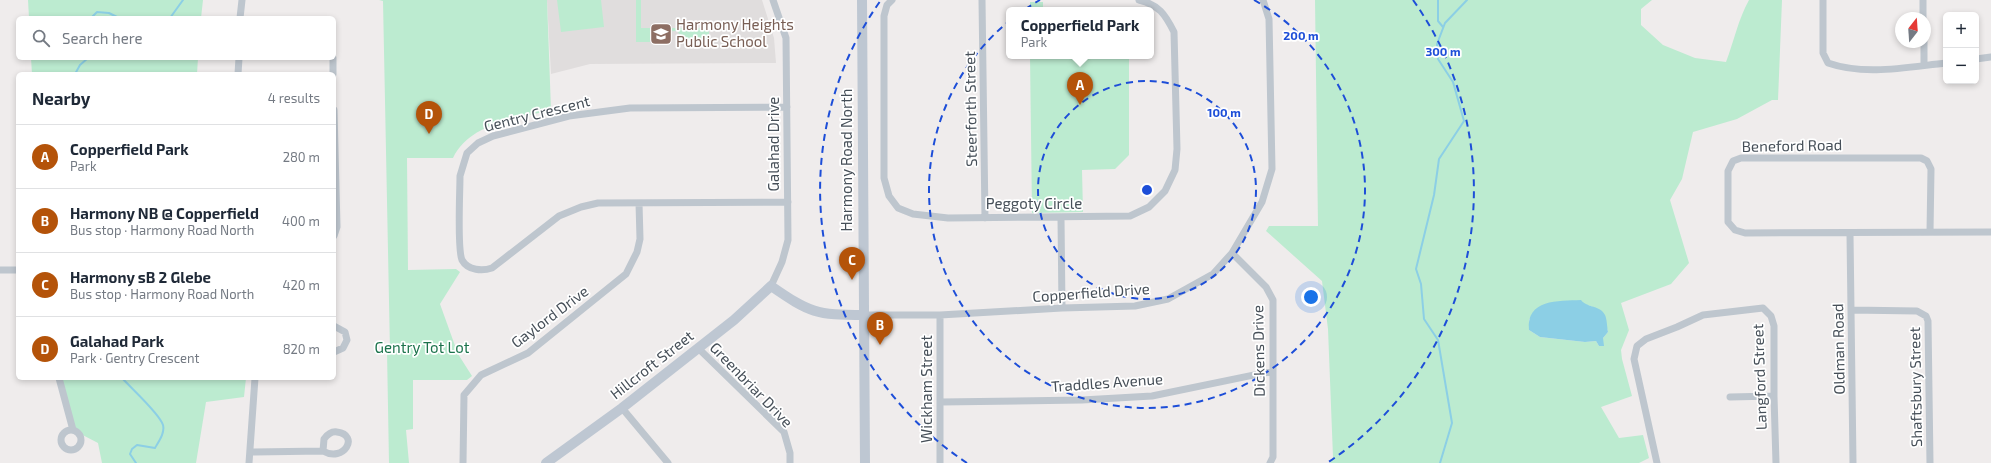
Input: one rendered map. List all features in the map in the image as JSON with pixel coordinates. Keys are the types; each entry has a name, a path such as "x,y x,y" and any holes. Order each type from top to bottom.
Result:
{"main road":[{"name":"Harmony Road North","path":"862,0 865,463"},
{"path":"771,286 798,305 818,314 864,316"},
{"name":"Hillcroft Street","path":"551,462 748,309 771,286"}],"street":[{"path":"240,16 242,0"},
{"name":"Galahad Drive","path":"771,286 782,262 788,240 786,38 773,0"},
{"name":"Peggoty Circle","path":"892,0 886,5 884,16 884,178 889,196 898,208 913,214 948,218 1061,218 1130,216 1149,207 1165,191 1175,170 1177,150 1174,32 1166,16 1152,4 1139,0"},
{"name":"Steerforth Street","path":"982,0 985,218"},
{"name":"Copperfield Drive","path":"864,316 940,315 1062,308 1135,306 1168,299 1213,274 1232,253 1262,202 1272,169 1269,19 1263,0"},
{"path":"1823,0 1823,53 1828,63 1844,68 1864,70 1943,63"},
{"path":"1923,0 1923,12"},
{"path":"1924,48 1924,65"},
{"path":"1979,59 1991,57"},
{"path":"238,60 238,72"},
{"path":"333,60 333,72"},
{"name":"Gentry Crescent","path":"787,107 615,109 570,116 486,138 472,147 467,153 460,176 462,260 466,265 473,268 486,270 492,268 559,216 568,211 598,203 788,202"},
{"name":"Beneford Road","path":"1930,232 1931,169 1927,161 1920,158 1741,158 1733,161 1728,171 1728,222 1735,230 1744,233 1850,234 1991,232"},
{"path":"336,188 336,230"},
{"name":"Gaylord Drive","path":"463,463 464,395 481,375 528,353 626,274 637,252 640,239 639,203"},
{"path":"1061,218 1062,308"},
{"name":"Oldman Road","path":"1850,234 1853,463"},
{"name":"Dickens Drive","path":"1232,253 1266,288 1273,300 1273,457 1270,463"},
{"path":"0,270 16,270"},
{"name":"Langford Street","path":"1657,463 1634,359 1636,346 1646,339 1677,327 1703,314 1763,308 1771,316 1774,326 1776,463"},
{"name":"Shaftsbury Street","path":"1851,310 1917,311 1922,313 1928,320 1930,463"},
{"name":"Wickham Street","path":"940,315 940,463"},
{"path":"336,326 342,328 347,340 343,348 336,351"},
{"name":"Greenbriar Drive","path":"698,348 784,432 790,453 790,463"},
{"name":"Traddles Avenue","path":"941,402 1082,400 1152,396 1273,371"},
{"path":"60,380 74,430"},
{"path":"249,463 255,380"},
{"path":"1730,397 1774,396"},
{"path":"622,408 668,463"},
{"path":"250,452 323,451"}],"shaded area":[{"name":"Harmony Heights Public School","path":"547,0 762,0 774,38 776,63 590,64 551,74"}],"green space":[{"path":"28,0 203,0 201,16 29,16"},
{"name":"Gentry Tot Lot","path":"379,0 547,0 551,110 510,120 483,129 461,146 453,158 407,158 408,270 456,269 460,272 440,304 458,354 472,376 467,380 413,380 413,429 406,430 409,463 389,463 387,351 390,351 383,1"},
{"path":"557,0 601,0 604,27 561,32"},
{"path":"636,0 641,0 641,28 709,28 709,40 684,40 677,31 651,32 650,42 636,42"},
{"path":"1315,0 1652,0 1641,9 1641,25 1663,45 1695,58 1726,62 1739,23 1749,0 1782,0 1778,100 1772,100 1737,119 1693,132 1682,179 1670,200 1689,263 1671,284 1621,303 1629,330 1621,350 1622,359 1632,396 1601,407 1619,438 1643,435 1649,458 1639,463 1330,463 1333,457 1328,329 1322,281 1266,231 1269,226 1318,226","holes":["1584,304 1600,310 1604,316 1608,332 1603,338 1603,346 1599,346 1596,341 1585,342 1540,337 1529,330 1529,319"]},
{"path":"1030,2 1043,2 1043,7 1030,7"},
{"path":"1030,59 1129,59 1129,155 1115,169 1082,170 1083,212 1032,213"},
{"path":"31,60 198,60 197,72 32,72"},
{"path":"60,380 246,380 244,397 206,402 196,463 102,463 98,443 73,430"}],"water":[{"path":"1581,300 1584,303 1597,308 1605,315 1608,332 1603,338 1604,346 1599,346 1596,341 1585,342 1540,337 1529,330 1529,320 1533,312 1538,307 1554,302"}],"waterway":[{"path":"171,16 183,0"},
{"path":"1438,0 1438,21 1443,27"},
{"path":"1440,463 1452,423 1438,340 1424,319 1421,284 1416,269 1434,195 1439,159 1464,121 1453,82 1438,59 1437,44 1445,23 1467,0"},
{"path":"93,16 97,12 109,13 115,16"},
{"path":"76,72 80,65 86,60"},
{"path":"124,380 151,408 161,420 163,425 160,440 155,448 137,445 132,449 130,454 136,463"}],"place":[{"name":"Harmony Heights Public School","path":"661,34"},
{"name":"Copperfield Park","path":"1080,105"},
{"name":"Galahad Park","path":"429,134"},
{"name":"Harmony sB 2 Glebe","path":"852,280"},
{"name":"Harmony NB @ Copperfield","path":"880,345"}]}
